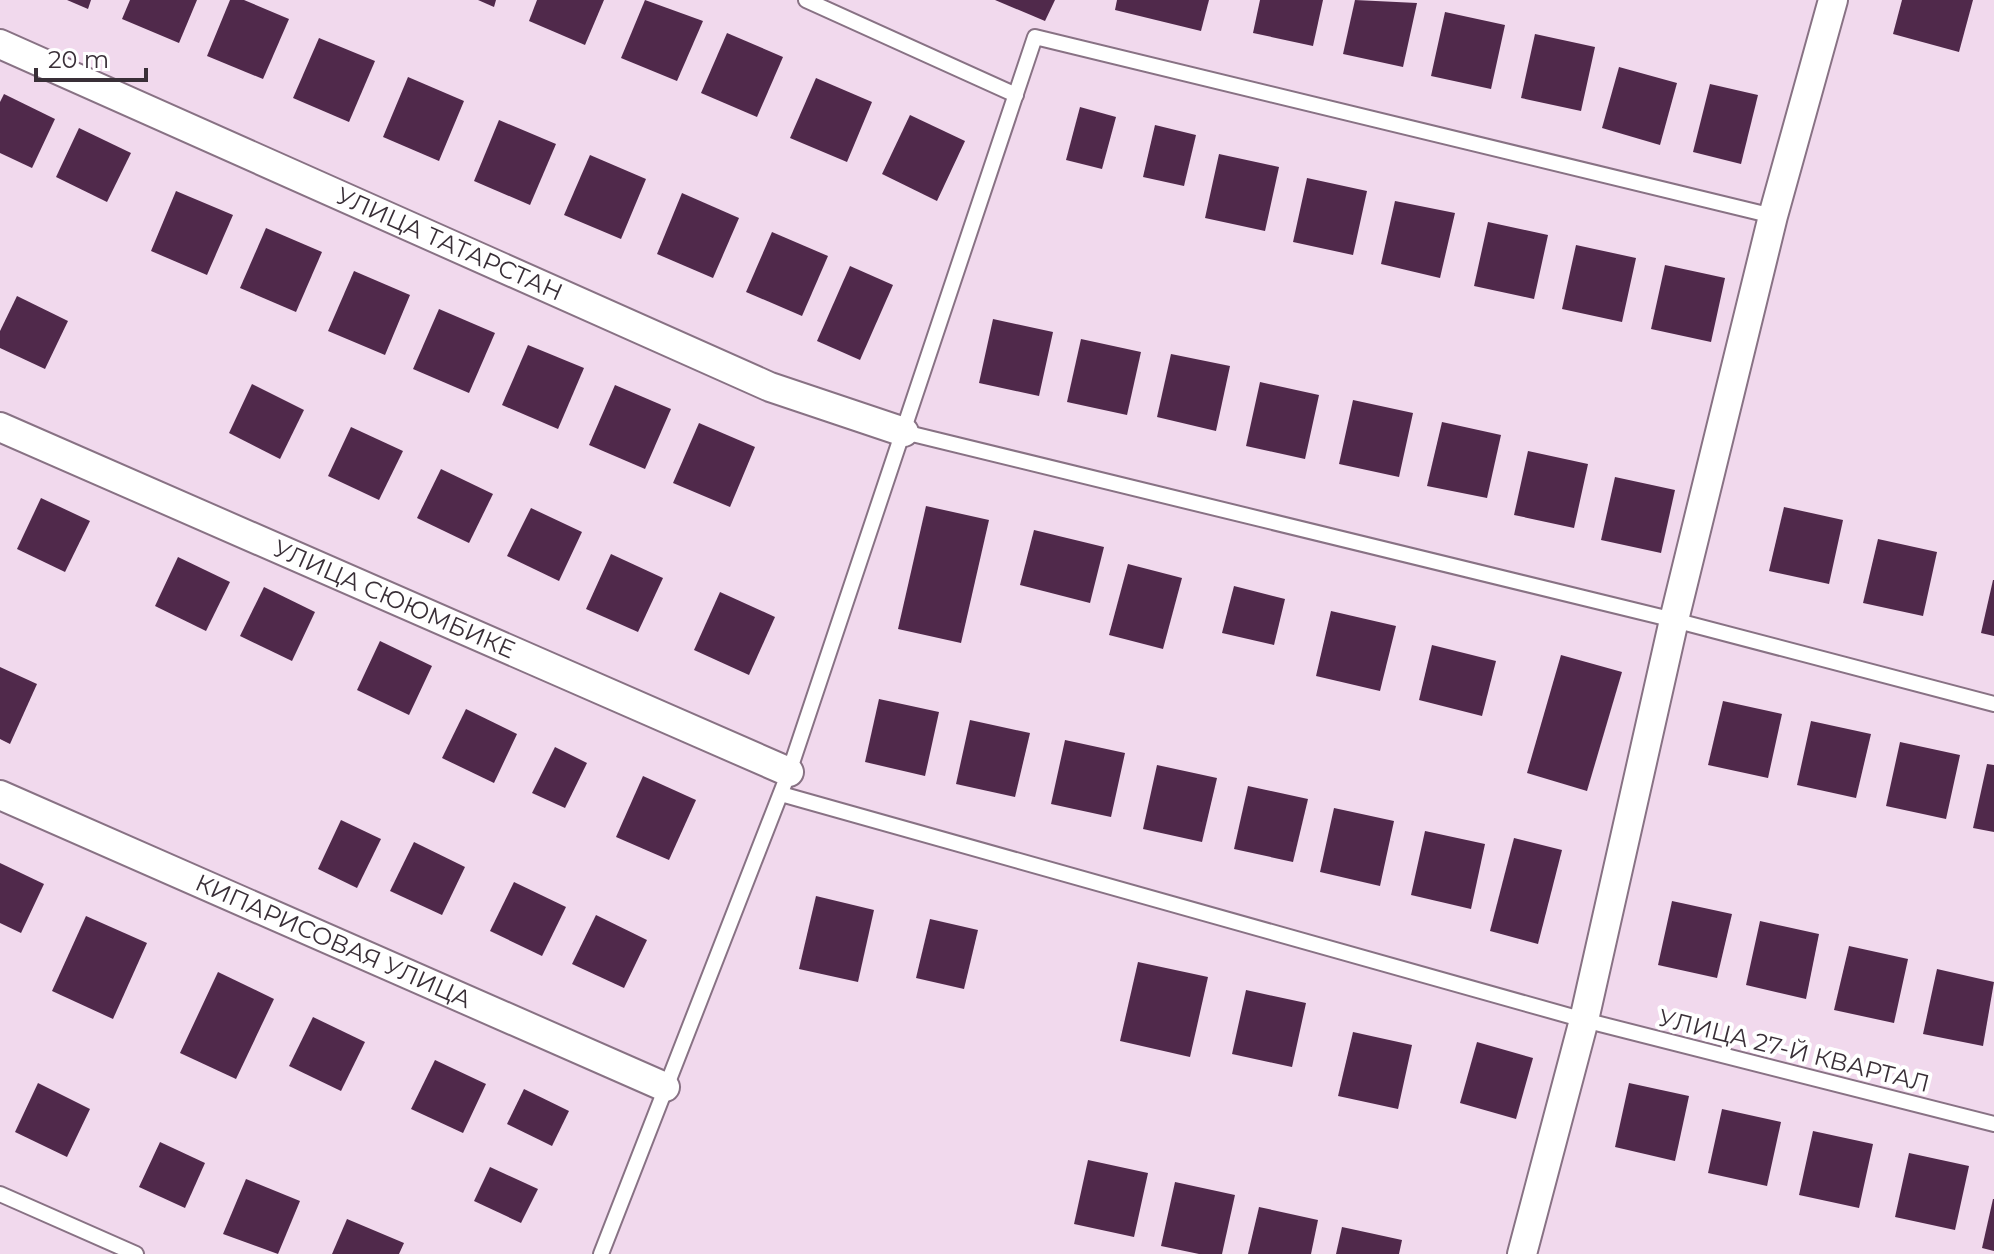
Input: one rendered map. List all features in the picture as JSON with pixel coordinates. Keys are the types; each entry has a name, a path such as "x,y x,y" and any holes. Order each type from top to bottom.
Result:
{"street":[{"path":"1522,1254 1584,1020 1674,620 1773,216 1833,0"},
{"name":"УЛИЦА ТАТАРСТАН","path":"0,44 770,387 904,432"},
{"name":"УЛИЦА СЮЮМБИКЕ","path":"0,427 785,783"},
{"name":"КИПАРИСОВАЯ УЛИЦА","path":"0,795 665,1087"}],"lane":[{"path":"806,0 1016,95"},
{"path":"601,1254 785,783 1035,37 1773,216"},
{"path":"904,432 1674,620 1994,704"},
{"name":"УЛИЦА 27-Й КВАРТАЛ","path":"785,783 1584,1020 1994,1124"},
{"path":"0,1194 136,1254"}],"building":[{"path":"67,0 91,0 88,9"},
{"path":"130,0 197,0 179,43 122,19"},
{"path":"230,0 244,0 289,19 263,79 207,56"},
{"path":"478,0 496,0 494,7"},
{"path":"537,0 604,0 585,45 529,21"},
{"path":"645,0 703,21 677,81 621,58"},
{"path":"995,0 1055,0 1045,21"},
{"path":"1117,0 1209,0 1201,31 1115,10"},
{"path":"1260,0 1323,0 1313,46 1253,33"},
{"path":"1355,0 1417,3 1403,67 1343,54"},
{"path":"1902,0 1973,0 1959,52 1893,34"},
{"path":"1445,12 1505,25 1491,89 1431,76"},
{"path":"727,33 783,57 757,117 701,93"},
{"path":"1535,34 1595,47 1581,111 1521,98"},
{"path":"319,38 375,61 349,122 293,98"},
{"path":"1619,67 1677,83 1660,145 1602,128"},
{"path":"408,77 464,101 439,161 383,137"},
{"path":"816,78 872,102 847,162 790,138"},
{"path":"1710,84 1758,95 1741,164 1693,152"},
{"path":"4,94 55,119 32,168 0,153 0,102"},
{"path":"1080,107 1116,117 1102,169 1066,160"},
{"path":"910,115 965,141 937,201 882,174"},
{"path":"499,120 556,144 530,205 474,181"},
{"path":"1155,125 1196,135 1184,186 1143,177"},
{"path":"79,128 131,153 107,202 56,177"},
{"path":"1219,154 1279,167 1265,231 1205,218"},
{"path":"590,155 646,179 621,239 564,215"},
{"path":"1307,178 1367,191 1353,255 1293,242"},
{"path":"176,191 233,215 207,275 151,251"},
{"path":"682,193 739,218 713,278 657,254"},
{"path":"1395,201 1455,213 1440,278 1381,264"},
{"path":"1488,222 1548,235 1534,299 1474,286"},
{"path":"266,228 322,252 296,312 240,288"},
{"path":"772,232 828,256 802,316 746,292"},
{"path":"1576,245 1636,258 1622,322 1562,309"},
{"path":"1665,265 1725,278 1711,342 1651,329"},
{"path":"850,266 893,285 860,360 817,341"},
{"path":"354,271 410,295 385,355 328,331"},
{"path":"17,296 68,321 45,369 0,348 0,331"},
{"path":"439,309 495,333 469,393 413,369"},
{"path":"993,319 1053,332 1039,396 979,383"},
{"path":"1081,339 1141,352 1127,415 1067,402"},
{"path":"528,345 584,368 558,429 502,405"},
{"path":"1171,354 1230,366 1216,431 1157,417"},
{"path":"1260,382 1319,395 1305,459 1246,446"},
{"path":"252,384 304,410 280,459 229,433"},
{"path":"615,385 671,409 645,469 589,445"},
{"path":"1353,400 1413,413 1399,477 1339,464"},
{"path":"1442,422 1501,435 1487,498 1427,486"},
{"path":"699,423 755,447 730,507 673,483"},
{"path":"351,427 403,451 379,500 328,476"},
{"path":"1528,451 1588,464 1574,528 1514,515"},
{"path":"441,469 493,494 469,543 417,518"},
{"path":"1615,477 1675,490 1661,553 1601,540"},
{"path":"41,498 90,521 65,572 17,549"},
{"path":"926,506 989,520 961,643 898,629"},
{"path":"1784,507 1843,520 1829,584 1769,571"},
{"path":"531,508 582,532 559,581 507,556"},
{"path":"1034,530 1104,547 1090,603 1020,585"},
{"path":"1878,539 1937,552 1923,616 1863,603"},
{"path":"611,554 663,578 638,632 586,609"},
{"path":"178,557 230,582 206,631 155,606"},
{"path":"1128,564 1182,578 1163,649 1109,635"},
{"path":"1994,580 1994,636 1981,633"},
{"path":"1234,586 1285,599 1274,645 1222,633"},
{"path":"264,587 315,612 292,661 240,636"},
{"path":"720,592 775,617 749,675 694,650"},
{"path":"1331,611 1396,626 1380,691 1316,676"},
{"path":"380,641 432,666 409,715 357,690"},
{"path":"1432,645 1496,661 1482,716 1419,700"},
{"path":"1561,655 1622,672 1587,791 1527,773"},
{"path":"0,667 37,684 10,744 0,739"},
{"path":"879,699 939,712 925,776 865,762"},
{"path":"1723,701 1782,714 1768,778 1708,765"},
{"path":"466,709 517,734 494,783 442,758"},
{"path":"970,720 1030,733 1015,797 956,784"},
{"path":"1811,721 1871,734 1856,798 1797,785"},
{"path":"1065,740 1125,753 1111,817 1051,804"},
{"path":"1900,742 1960,755 1946,819 1886,806"},
{"path":"555,747 587,763 565,808 532,793"},
{"path":"1987,764 1994,765 1994,832 1973,828"},
{"path":"1157,765 1217,778 1202,842 1143,829"},
{"path":"643,776 696,800 669,860 616,837"},
{"path":"1248,786 1308,799 1293,862 1234,849"},
{"path":"1334,808 1394,821 1380,886 1320,872"},
{"path":"341,820 381,839 357,888 318,869"},
{"path":"1425,831 1485,844 1471,909 1411,895"},
{"path":"1514,838 1562,850 1538,944 1490,931"},
{"path":"414,842 465,867 442,915 390,891"},
{"path":"0,863 44,884 21,933 0,923"},
{"path":"514,882 566,907 542,956 490,931"},
{"path":"816,896 874,910 858,982 799,969"},
{"path":"1672,901 1732,914 1717,978 1658,965"},
{"path":"596,915 647,940 624,988 572,964"},
{"path":"86,916 147,943 113,1019 52,991"},
{"path":"930,919 978,930 964,989 916,978"},
{"path":"1760,921 1819,934 1806,999 1746,985"},
{"path":"1849,946 1908,959 1894,1023 1834,1010"},
{"path":"1138,962 1208,977 1190,1057 1120,1041"},
{"path":"1937,969 1994,982 1983,1046 1923,1034"},
{"path":"218,972 274,999 236,1079 180,1053"},
{"path":"1246,990 1306,1003 1292,1067 1232,1054"},
{"path":"313,1017 365,1042 341,1091 289,1066"},
{"path":"1353,1032 1412,1045 1398,1109 1338,1096"},
{"path":"1477,1042 1533,1058 1516,1119 1460,1103"},
{"path":"435,1060 486,1084 463,1133 411,1109"},
{"path":"38,1083 90,1109 67,1157 15,1132"},
{"path":"1629,1083 1689,1096 1675,1161 1615,1147"},
{"path":"524,1089 569,1111 552,1146 507,1124"},
{"path":"1722,1109 1781,1122 1767,1186 1708,1173"},
{"path":"1813,1131 1873,1144 1859,1208 1799,1195"},
{"path":"160,1142 205,1163 185,1208 139,1187"},
{"path":"1909,1153 1969,1166 1955,1230 1895,1217"},
{"path":"1088,1160 1148,1173 1134,1237 1074,1224"},
{"path":"490,1167 538,1189 521,1223 474,1201"},
{"path":"246,1179 300,1201 278,1254 223,1234"},
{"path":"1175,1182 1235,1195 1222,1254 1199,1254 1161,1246"},
{"path":"1994,1199 1994,1251 1982,1248"},
{"path":"1259,1207 1318,1220 1311,1254 1248,1254"},
{"path":"347,1219 404,1243 399,1254 332,1254"},
{"path":"1342,1227 1402,1240 1399,1254 1336,1254"}]}
